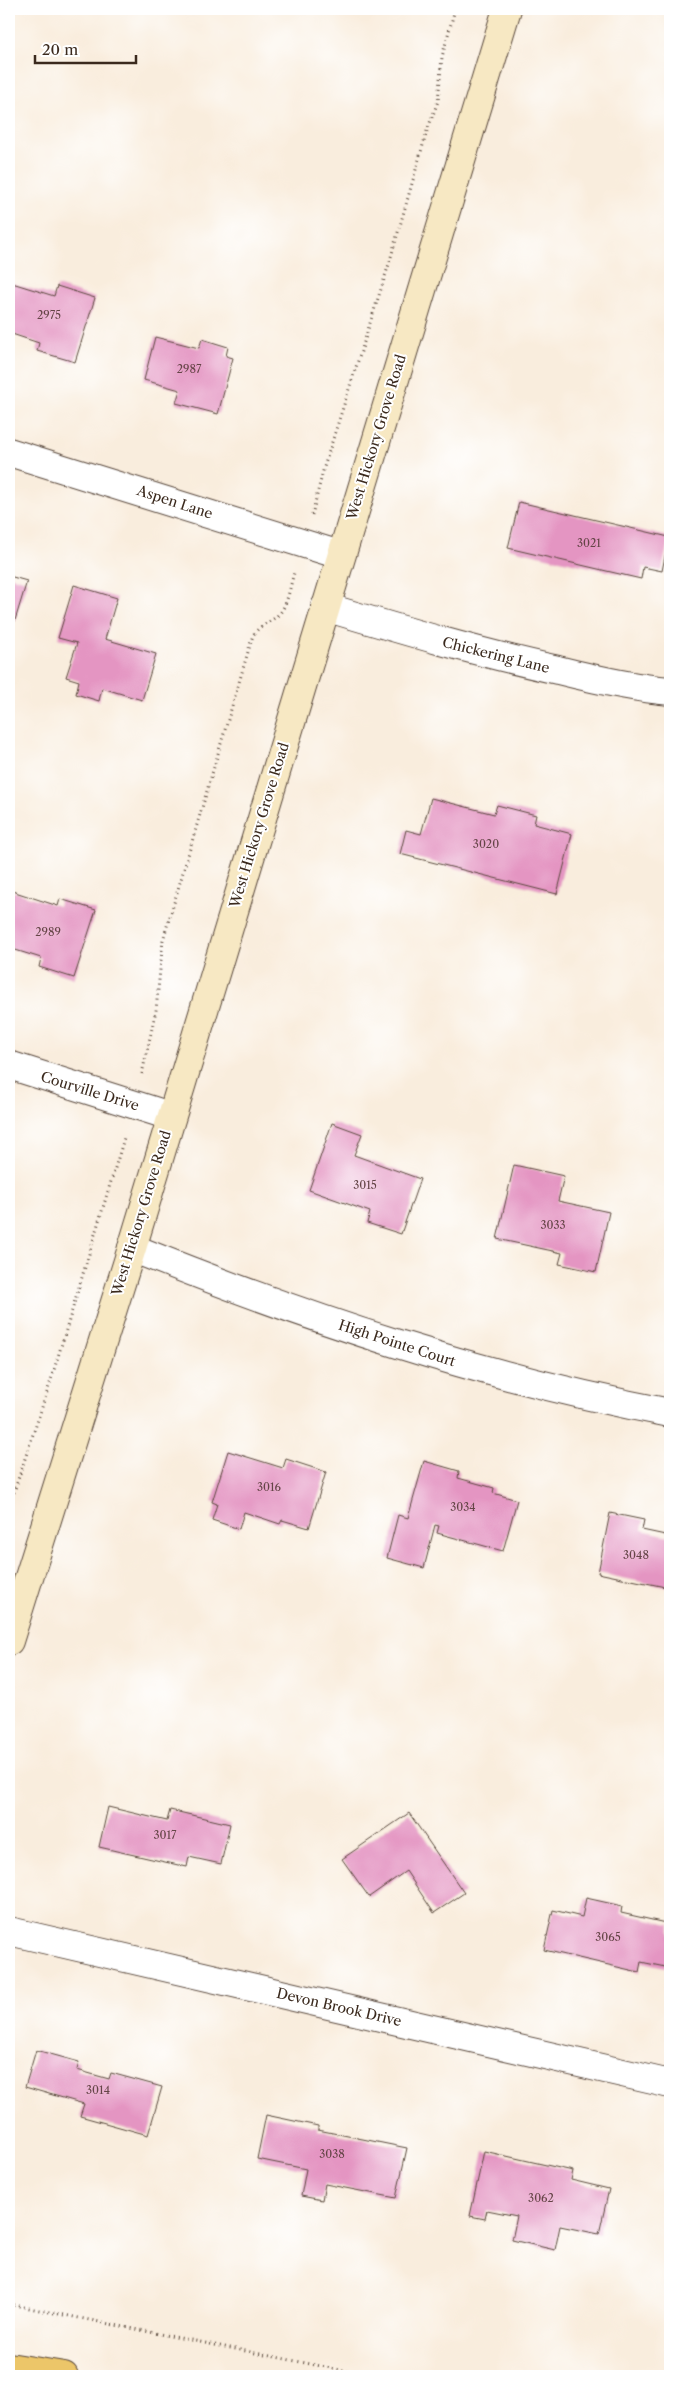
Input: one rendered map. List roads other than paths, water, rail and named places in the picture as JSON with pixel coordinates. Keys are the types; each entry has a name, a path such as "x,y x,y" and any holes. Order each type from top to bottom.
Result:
{"highway":[{"path":"9,2367 64,2376"}],"street":[{"name":"West Hickory Grove Road","path":"9,1641 132,1248 170,1116 507,9"},
{"name":"Aspen Lane","path":"9,452 340,555"},
{"name":"Chickering Lane","path":"325,607 436,640 524,663 583,676 670,691"},
{"name":"Courville Drive","path":"9,1065 170,1116"},
{"name":"High Pointe Court","path":"132,1248 218,1282 395,1345 591,1398 670,1413"},
{"name":"Devon Brook Drive","path":"9,1930 670,2084"}]}
